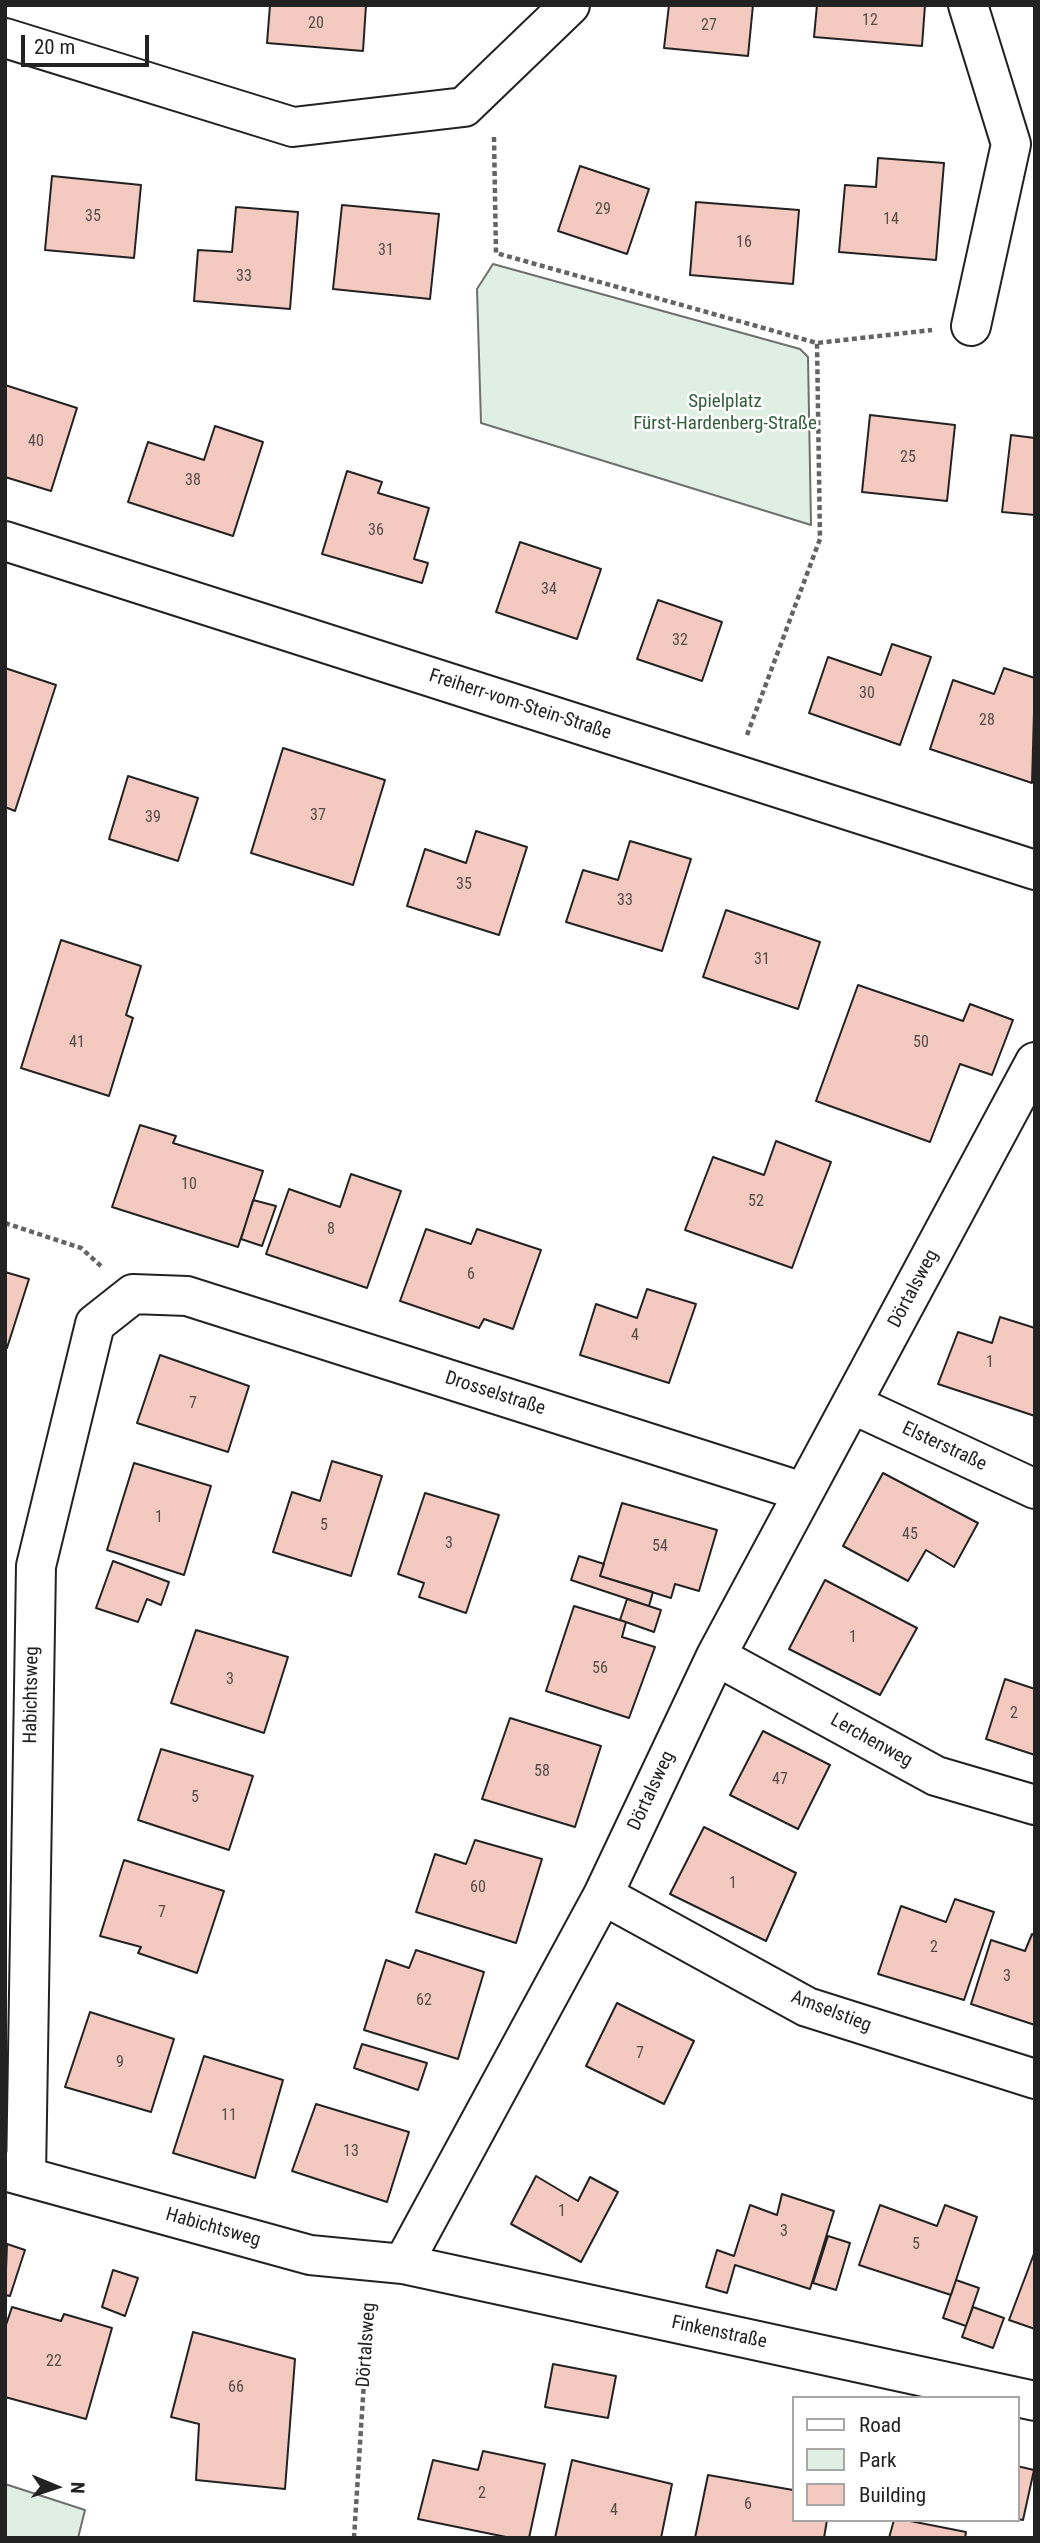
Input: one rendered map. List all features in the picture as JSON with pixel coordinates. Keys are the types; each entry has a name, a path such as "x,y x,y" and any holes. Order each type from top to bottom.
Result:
{"street":[{"path":"5,38 293,127 464,107 570,5"},
{"path":"968,5 1011,144 971,326"},
{"name":"Freiherr-vom-Stein-Straße","path":"5,541 1035,870"},
{"name":"Dörtalsweg","path":"403,2264 603,1895 716,1656 1035,1062"},
{"name":"Drosselstraße","path":"133,1294 187,1296 803,1492"},
{"name":"Habichtsweg","path":"133,1294 95,1324 36,1566 15,2174 310,2255 403,2264"},
{"name":"Elsterstraße","path":"852,1404 1035,1489"},
{"name":"Lerchenweg","path":"716,1656 936,1776 1035,1805"},
{"name":"Amselstieg","path":"603,1895 807,2007 1035,2079"},
{"name":"Finkenstraße","path":"403,2264 1012,2396"}],"path":[{"path":"493,79 495,253 817,343 971,326"},
{"path":"733,774 820,539 817,343"},
{"path":"5,1223 81,1248 133,1294"},
{"name":"Dörtalsweg","path":"354,2538 369,2295 403,2264"}],"green space":[{"name":"Spielplatz Fürst-Hardenberg-Straße","path":"493,264 800,349 808,357 811,525 481,423 477,289"},
{"path":"5,2484 85,2510 78,2538 5,2538"}],"building":[{"path":"270,5 366,5 363,51 267,43"},
{"path":"669,5 753,5 748,56 664,48"},
{"path":"817,5 925,5 922,46 814,37"},
{"path":"878,158 944,163 936,260 839,252 845,185 876,187"},
{"path":"580,166 649,189 627,254 558,231"},
{"path":"52,176 141,185 134,258 45,250"},
{"path":"696,202 799,210 793,284 690,275"},
{"path":"342,205 439,214 430,299 333,289"},
{"path":"236,207 298,212 290,309 194,301 198,250 232,252"},
{"path":"5,385 77,408 51,491 5,477"},
{"path":"870,415 955,425 947,501 862,492"},
{"path":"215,426 263,442 233,536 128,502 148,442 204,460"},
{"path":"1011,435 1035,438 1035,515 1002,512"},
{"path":"347,471 382,482 378,493 429,508 414,559 428,563 422,583 322,554"},
{"path":"520,542 601,569 577,639 496,612"},
{"path":"658,600 722,622 702,681 637,659"},
{"path":"892,644 931,657 900,745 809,713 828,657 881,675"},
{"path":"5,668 56,685 15,811 5,807"},
{"path":"1004,668 1035,678 1032,783 930,749 953,680 994,694"},
{"path":"283,748 385,780 353,885 251,853"},
{"path":"128,776 198,798 178,861 109,839"},
{"path":"476,831 527,847 499,935 407,906 425,849 466,863"},
{"path":"630,841 691,859 662,951 566,922 583,870 618,880"},
{"path":"726,910 820,942 798,1009 703,977"},
{"path":"61,940 141,966 126,1015 133,1018 109,1096 21,1068"},
{"path":"858,985 963,1021 970,1004 1013,1020 992,1075 960,1064 930,1142 816,1101"},
{"path":"140,1125 176,1136 173,1143 263,1171 238,1247 112,1207"},
{"path":"776,1141 831,1162 792,1268 685,1230 713,1157 764,1175"},
{"path":"351,1174 401,1191 367,1288 266,1254 289,1189 340,1207"},
{"path":"253,1200 276,1206 262,1246 241,1239"},
{"path":"426,1229 471,1244 477,1229 541,1250 513,1329 484,1319 479,1328 400,1301"},
{"path":"5,1272 29,1279 7,1348 5,1347"},
{"path":"647,1289 696,1304 669,1383 580,1355 596,1304 637,1318"},
{"path":"1000,1317 1035,1328 1035,1416 938,1384 958,1332 992,1343"},
{"path":"160,1355 249,1386 228,1452 137,1423"},
{"path":"332,1461 382,1476 351,1576 273,1552 292,1492 320,1501"},
{"path":"134,1463 211,1486 184,1575 107,1550"},
{"path":"883,1473 978,1523 954,1567 926,1550 908,1581 843,1546"},
{"path":"425,1493 499,1515 466,1613 419,1597 424,1583 398,1574"},
{"path":"622,1503 717,1530 699,1591 675,1584 671,1598 600,1576"},
{"path":"579,1556 604,1564 600,1576 653,1592 649,1606 571,1580"},
{"path":"113,1561 169,1582 161,1605 147,1599 138,1622 96,1608"},
{"path":"825,1580 917,1628 880,1695 789,1649"},
{"path":"627,1599 661,1610 654,1632 620,1620"},
{"path":"574,1606 626,1622 622,1637 655,1647 629,1718 546,1691"},
{"path":"196,1630 288,1657 264,1733 171,1703"},
{"path":"1005,1679 1035,1689 1035,1755 986,1739"},
{"path":"510,1718 601,1746 575,1827 482,1799"},
{"path":"763,1731 830,1765 798,1829 730,1795"},
{"path":"161,1749 253,1776 229,1850 138,1820"},
{"path":"704,1827 796,1873 766,1941 670,1894"},
{"path":"475,1840 542,1859 516,1943 416,1912 435,1854 466,1864"},
{"path":"124,1860 224,1891 197,1973 138,1953 141,1947 100,1936"},
{"path":"955,1899 994,1912 964,2000 878,1974 901,1906 946,1922"},
{"path":"1032,1934 1035,1935 1035,2025 971,2004 991,1940 1025,1951"},
{"path":"416,1950 484,1972 458,2059 364,2030 386,1960 409,1968"},
{"path":"617,2003 694,2041 664,2104 586,2066"},
{"path":"90,2012 174,2039 151,2112 65,2087"},
{"path":"362,2044 427,2063 418,2090 354,2068"},
{"path":"204,2056 283,2080 255,2178 173,2153"},
{"path":"316,2104 409,2132 387,2202 292,2171"},
{"path":"536,2176 578,2201 590,2177 618,2192 581,2262 511,2224"},
{"path":"782,2194 834,2211 810,2289 735,2265 727,2293 706,2287 717,2250 734,2256 750,2205 777,2215"},
{"path":"880,2205 937,2226 945,2205 977,2217 951,2295 859,2265"},
{"path":"828,2236 850,2243 836,2290 813,2283"},
{"path":"7,2244 25,2250 10,2296 5,2295"},
{"path":"1035,2251 1035,2329 1009,2320"},
{"path":"113,2270 138,2278 125,2316 102,2307"},
{"path":"956,2280 979,2288 966,2326 943,2318"},
{"path":"12,2307 61,2321 64,2314 112,2328 86,2419 5,2397 5,2328"},
{"path":"973,2307 1004,2318 993,2348 962,2337"},
{"path":"193,2332 295,2359 285,2489 196,2480 199,2424 171,2417"},
{"path":"553,2364 616,2376 608,2418 545,2407"},
{"path":"483,2451 545,2464 529,2538 511,2538 418,2519 433,2460 478,2470"},
{"path":"572,2460 672,2484 661,2538 555,2538"},
{"path":"1019,2466 1034,2470 1023,2520 1019,2519"},
{"path":"708,2475 792,2490 792,2522 827,2522 824,2538 695,2538"},
{"path":"893,2522 915,2522 966,2532 965,2538 889,2538"}]}
